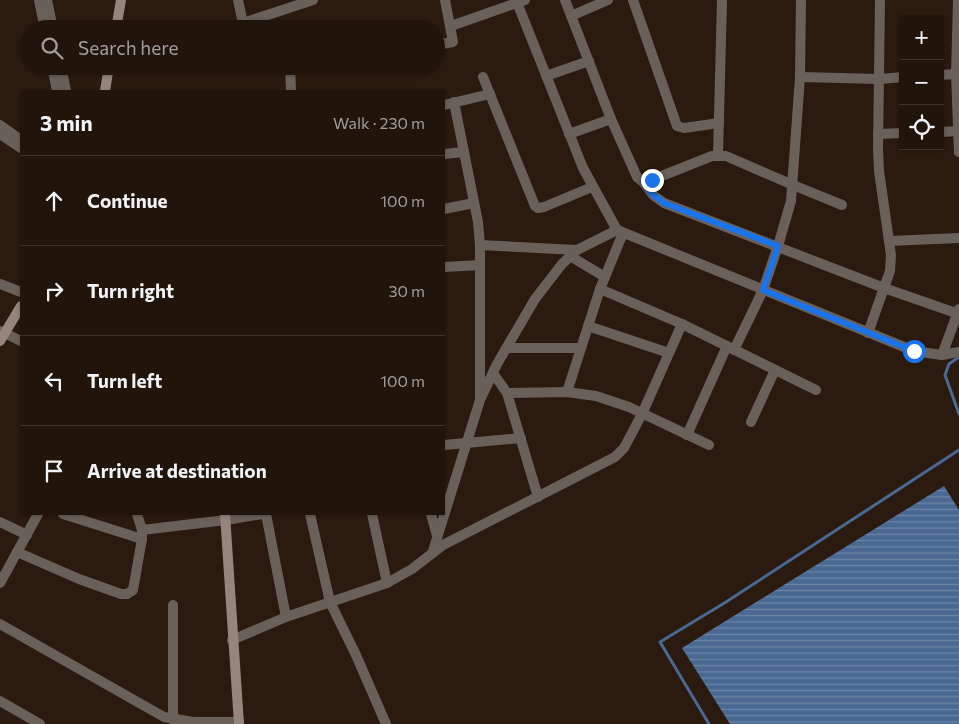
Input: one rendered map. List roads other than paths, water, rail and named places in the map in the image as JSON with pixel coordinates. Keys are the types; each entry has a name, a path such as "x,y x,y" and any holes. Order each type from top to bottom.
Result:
{"street":[{"path":"39,0 42,20"},
{"path":"47,0 51,20"},
{"path":"118,20 121,0"},
{"path":"238,0 243,20"},
{"path":"260,20 313,0"},
{"path":"445,0 453,42 445,45"},
{"path":"565,0 611,119 637,177 653,195 664,203 884,288 958,313 942,354"},
{"path":"571,16 608,0"},
{"path":"633,0 677,126 684,128 719,123"},
{"path":"718,155 722,0"},
{"path":"687,434 763,290 788,216 793,185 800,77 800,0"},
{"path":"868,333 890,271 891,255 879,171 880,0"},
{"path":"958,0 956,74 959,152"},
{"path":"451,26 520,1 546,76 569,134 592,187 620,232 914,351 942,354 959,352"},
{"path":"546,76 589,61"},
{"path":"944,75 956,74"},
{"path":"54,75 57,90"},
{"path":"63,75 66,90"},
{"path":"105,90 108,75"},
{"path":"290,75 291,90"},
{"path":"483,77 535,206 538,208 544,207 592,187"},
{"path":"800,77 880,79 899,77"},
{"path":"480,400 480,245 464,152 449,104 490,94"},
{"path":"569,134 611,119"},
{"path":"0,125 20,139"},
{"path":"944,132 958,132"},
{"path":"878,134 899,133"},
{"path":"0,134 20,147"},
{"path":"445,154 464,152"},
{"path":"644,183 718,155 726,156 842,205"},
{"path":"445,209 474,204"},
{"path":"445,511 480,400 492,373 535,299 573,253 620,232"},
{"path":"567,392 620,232"},
{"path":"889,242 959,238"},
{"path":"480,245 573,253 605,277"},
{"path":"445,267 480,265"},
{"path":"0,284 20,292"},
{"path":"600,289 682,324 816,390"},
{"path":"20,308 2,335 20,341"},
{"path":"232,640 286,617 387,583 412,569 433,551 616,457 624,448 642,414 682,324"},
{"path":"588,326 669,353"},
{"path":"507,348 581,348"},
{"path":"752,422 775,370"},
{"path":"492,373 507,393 538,497"},
{"path":"507,393 567,392 596,396 629,407 709,445"},
{"path":"445,445 521,438"},
{"path":"0,583 37,515"},
{"path":"67,515 142,535 225,517 250,515"},
{"path":"17,552 79,579 121,594 127,594 133,590 142,535 137,515"},
{"path":"266,515 286,617"},
{"path":"310,515 330,602 356,655 386,724"},
{"path":"372,515 387,583"},
{"path":"431,515 437,537"},
{"path":"433,551 444,515"},
{"path":"0,624 156,713 173,720 239,723 225,517"},
{"path":"0,522 26,535"},
{"path":"173,605 173,720"},
{"path":"0,701 40,724"}],"water":[{"path":"944,486 959,510 959,724 730,724 682,648"}],"waterway":[{"path":"959,357 949,364 945,375 959,414"},
{"path":"709,724 660,642 726,602 959,450"}]}
